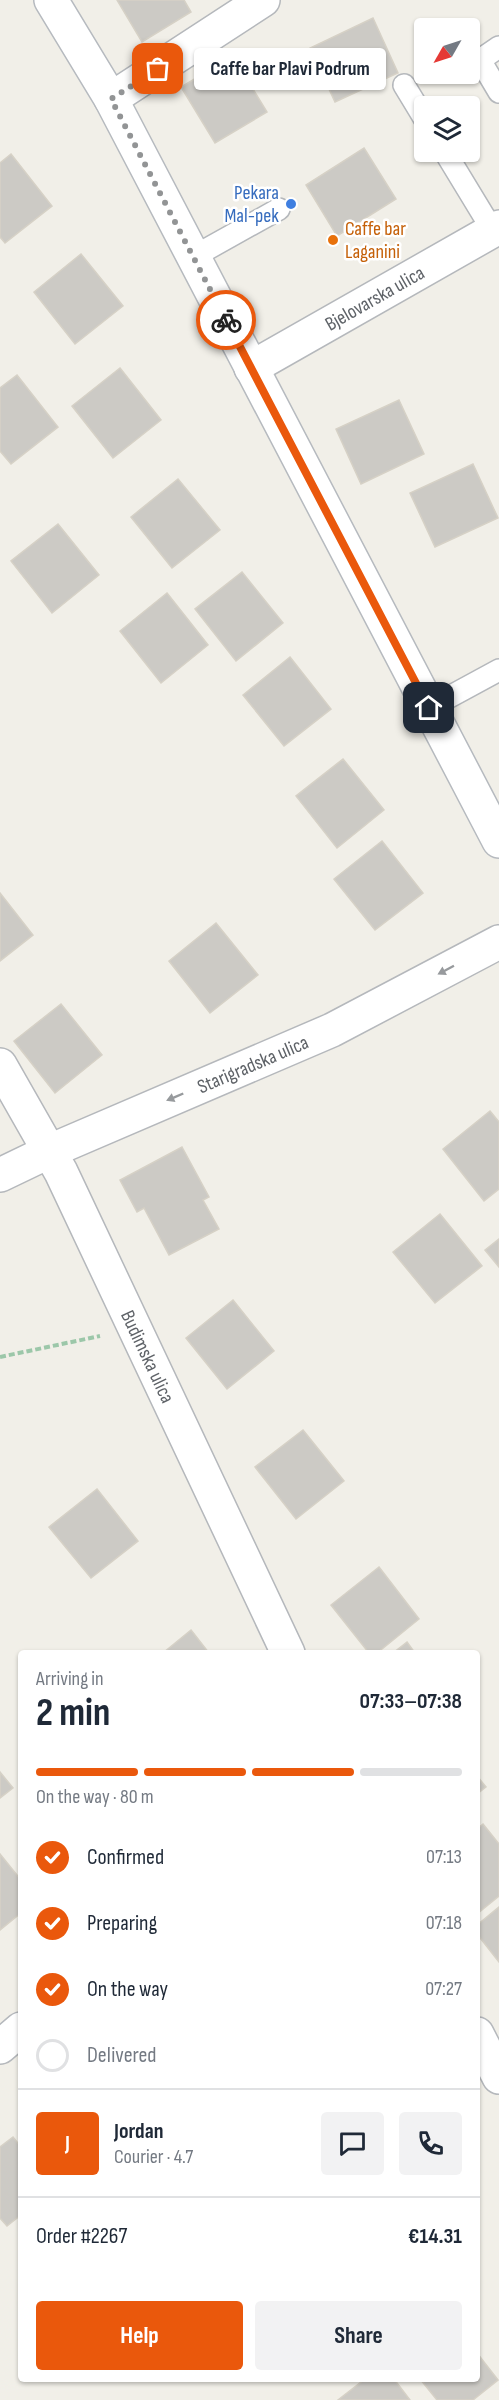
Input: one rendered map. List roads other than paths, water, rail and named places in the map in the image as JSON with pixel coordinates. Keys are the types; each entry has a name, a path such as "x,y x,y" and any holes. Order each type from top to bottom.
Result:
{"street":[{"path":"51,0 111,99 499,841"},
{"path":"111,99 263,0"},
{"name":"Bjelovarska ulica","path":"251,368 496,229"},
{"name":"Starigradska ulica","path":"0,1175 50,1151 332,1030 498,942"},
{"name":"Budimska ulica","path":"0,1065 50,1151 287,1650"},
{"path":"0,2047 18,2032"},
{"path":"480,2040 499,2077"}],"lane":[{"path":"499,48 480,60 499,92"},
{"path":"404,85 414,102"},
{"path":"452,162 496,229"},
{"path":"193,257 279,209"},
{"path":"429,708 499,670"}],"place":[{"name":"Caffe bar Plavi Podrum","path":"158,69"},
{"name":"Pekara Mal-pek","path":"291,204"},
{"name":"Caffe bar Laganini","path":"333,240"}]}
